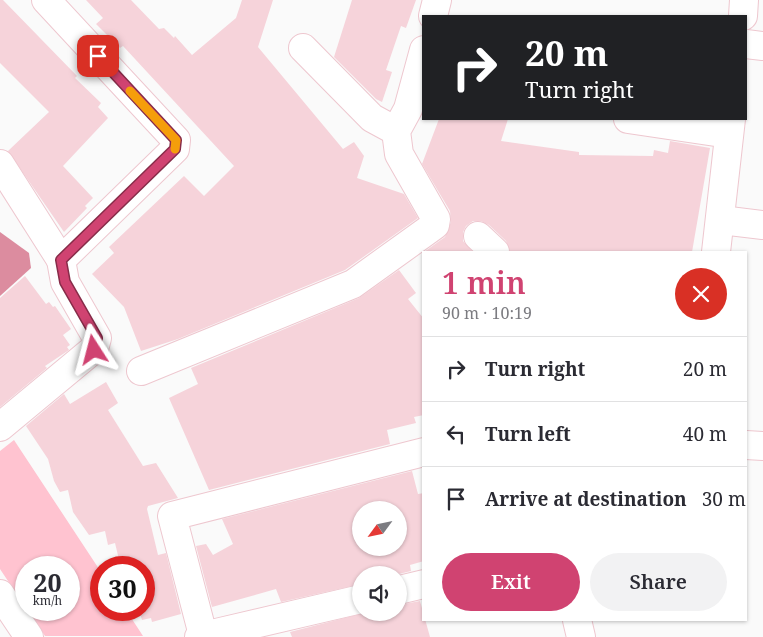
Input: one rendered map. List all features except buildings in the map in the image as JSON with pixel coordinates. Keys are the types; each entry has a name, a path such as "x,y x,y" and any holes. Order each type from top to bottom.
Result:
{"street":[{"path":"46,0 176,140 175,149 61,260"},
{"path":"433,15 437,0"},
{"path":"743,15 744,0"},
{"path":"747,44 763,46"},
{"path":"303,48 372,118 396,131"},
{"path":"141,371 353,284 434,225 436,219 399,154 396,131 408,109 422,57"},
{"path":"643,120 730,126 716,251"},
{"path":"0,164 61,260 65,282 97,338 94,350 0,427"},
{"path":"721,220 763,226"},
{"path":"747,444 763,446"},
{"path":"352,600 201,636 172,516 422,453"},
{"path":"407,588 422,584"},
{"path":"0,594 19,634"},
{"path":"577,621 581,637"}],"shaded area":[{"path":"0,232 29,253 31,268 0,296"},
{"path":"14,440 90,556 90,621 133,621 143,636 45,636 35,621 80,621 80,556 15,556 15,592 0,569 0,451"}],"slow traffic":[{"path":"130,91 176,140 175,149"}],"route":[{"path":"94,350 97,338 65,282 61,260 175,149 176,140 98,56"}]}
